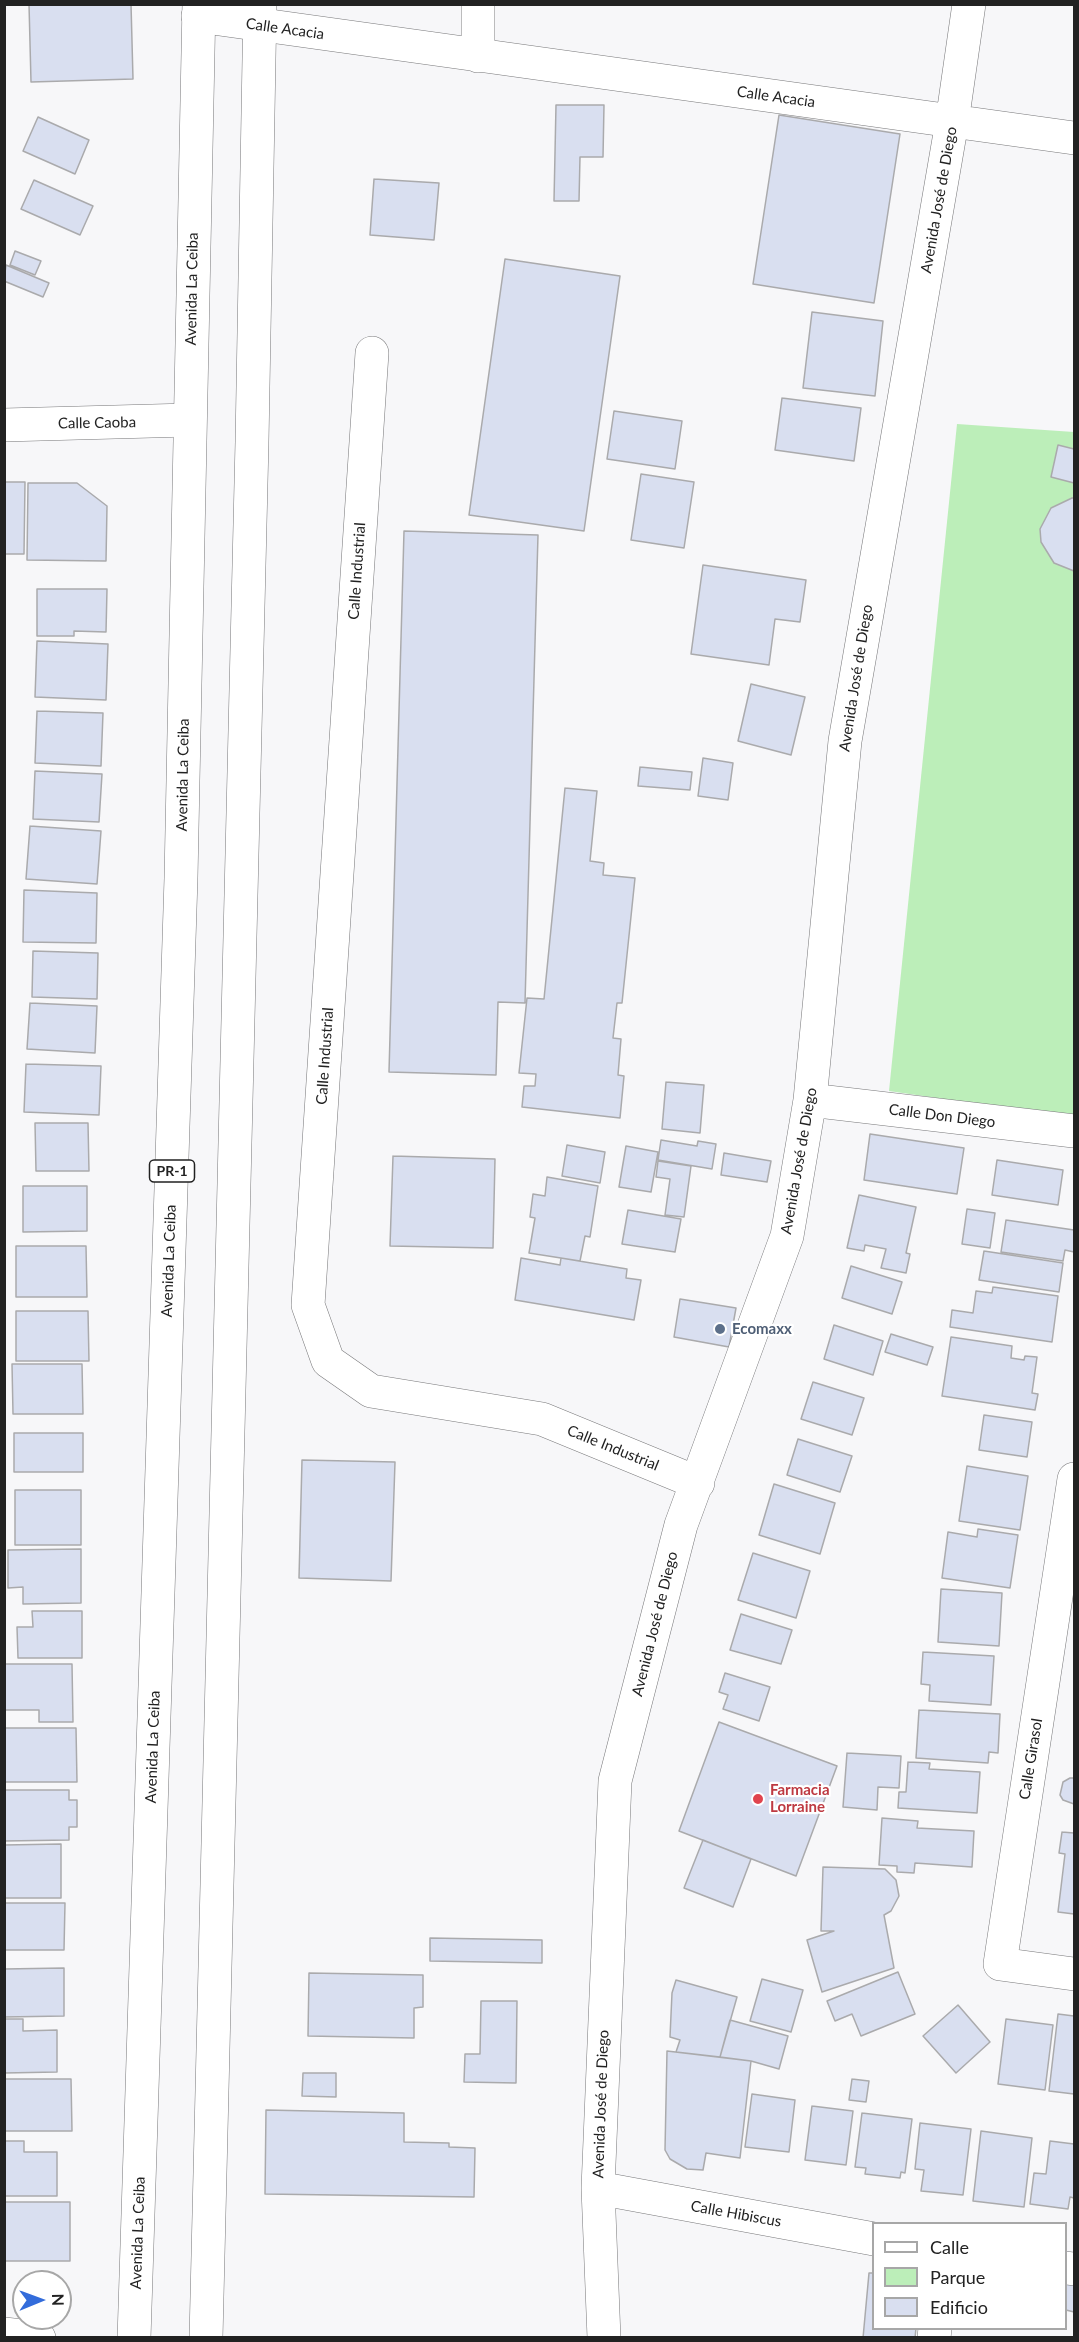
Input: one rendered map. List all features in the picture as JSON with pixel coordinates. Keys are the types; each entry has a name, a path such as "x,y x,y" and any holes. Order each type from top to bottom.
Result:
{"main road":[{"path":"478,4 478,56"},
{"name":"Avenida José de Diego","path":"604,2337 598,2188 615,1781 681,1525 787,1236 810,1100 845,741 952,122 969,4"},
{"name":"Calle Acacia","path":"199,10 260,15 478,56 1074,138"},
{"name":"Avenida La Ceiba","path":"134,2337 181,890 199,10"},
{"path":"206,2337 260,15"},
{"name":"Calle Industrial","path":"372,353 308,1305 328,1361 371,1391 542,1419 698,1483"},
{"name":"Calle Caoba","path":"4,425 189,420"},
{"name":"Calle Don Diego","path":"810,1100 1074,1131"},
{"name":"Calle Girasol","path":"1074,1479 1000,1964 1074,1974"},
{"name":"Calle Hibiscus","path":"598,2188 872,2239"},
{"path":"4,2334 39,2337"}],"green space":[{"path":"957,424 1074,432 1074,1118 889,1091"}],"building":[{"path":"29,4 131,4 133,79 31,82"},
{"path":"556,105 604,105 603,157 580,157 579,201 554,201"},
{"path":"779,115 900,134 874,303 753,284"},
{"path":"38,117 89,140 75,174 23,151"},
{"path":"374,179 439,183 434,240 370,235"},
{"path":"34,180 93,206 80,235 21,209"},
{"path":"15,251 41,261 35,275 10,265"},
{"path":"505,259 620,276 584,531 469,515"},
{"path":"6,265 49,283 43,297 4,281"},
{"path":"812,312 883,321 875,396 803,388"},
{"path":"782,398 861,408 854,461 775,450"},
{"path":"614,411 682,421 675,469 607,459"},
{"path":"1058,445 1074,449 1074,483 1051,477"},
{"path":"641,474 694,482 684,548 631,540"},
{"path":"4,482 25,482 24,554 4,554"},
{"path":"28,483 77,483 107,506 106,561 27,560"},
{"path":"1074,498 1074,571 1054,563 1041,542 1040,529 1051,508"},
{"path":"404,531 538,535 525,1003 498,1002 496,1075 389,1072"},
{"path":"703,565 806,580 800,622 775,619 769,665 691,654"},
{"path":"37,589 107,589 106,632 74,631 74,636 37,636"},
{"path":"37,641 108,644 106,700 35,697"},
{"path":"751,684 805,697 791,755 738,741"},
{"path":"37,711 103,713 101,766 35,763"},
{"path":"703,758 733,763 728,800 698,796"},
{"path":"640,767 692,772 690,790 638,786"},
{"path":"35,771 102,774 99,822 33,819"},
{"path":"565,788 597,791 590,861 604,863 603,875 635,878 622,1003 617,1003 613,1038 621,1039 618,1075 624,1076 620,1118 522,1107 524,1086 535,1086 536,1074 519,1073 527,998 544,999"},
{"path":"30,826 101,831 97,884 26,879"},
{"path":"24,890 97,893 96,943 23,942"},
{"path":"33,951 98,953 97,999 32,997"},
{"path":"30,1003 97,1006 95,1053 27,1049"},
{"path":"26,1064 101,1066 99,1115 24,1112"},
{"path":"666,1082 704,1085 700,1133 662,1129"},
{"path":"35,1123 88,1123 89,1171 36,1171"},
{"path":"870,1134 964,1148 957,1194 864,1180"},
{"path":"661,1140 697,1146 698,1141 716,1144 712,1169 658,1160"},
{"path":"567,1145 605,1152 600,1183 562,1176"},
{"path":"626,1146 658,1152 651,1192 619,1187"},
{"path":"724,1153 771,1161 767,1182 721,1175"},
{"path":"393,1156 495,1159 493,1248 390,1246"},
{"path":"997,1160 1063,1170 1058,1205 992,1195"},
{"path":"658,1161 691,1166 684,1217 665,1215 670,1179 656,1177"},
{"path":"547,1177 598,1186 590,1237 585,1236 580,1261 529,1253 535,1218 530,1217 533,1194 545,1196"},
{"path":"23,1186 87,1186 87,1231 23,1232"},
{"path":"859,1195 916,1207 906,1253 910,1254 906,1273 881,1268 886,1249 865,1245 864,1251 847,1248"},
{"path":"967,1209 995,1213 990,1248 962,1244"},
{"path":"628,1210 681,1219 675,1252 622,1244"},
{"path":"1006,1220 1074,1230 1074,1252 1065,1250 1063,1261 1001,1252"},
{"path":"16,1246 86,1246 87,1297 16,1297"},
{"path":"984,1251 1063,1263 1059,1292 979,1280"},
{"path":"521,1258 560,1265 561,1258 627,1269 626,1278 641,1280 634,1320 515,1300"},
{"path":"851,1266 902,1282 892,1314 842,1298"},
{"path":"993,1287 1058,1296 1052,1342 950,1327 952,1310 973,1313 976,1291 992,1293"},
{"path":"680,1299 736,1308 729,1347 674,1337"},
{"path":"16,1311 88,1311 89,1361 16,1361"},
{"path":"834,1325 883,1341 873,1375 824,1359"},
{"path":"891,1334 933,1347 927,1365 885,1352"},
{"path":"951,1337 1012,1346 1011,1358 1024,1360 1025,1356 1037,1357 1032,1393 1038,1394 1035,1410 942,1396"},
{"path":"12,1364 82,1364 83,1414 13,1414"},
{"path":"813,1382 864,1398 852,1435 801,1419"},
{"path":"984,1415 1032,1422 1027,1457 979,1450"},
{"path":"14,1433 83,1433 83,1472 14,1472"},
{"path":"798,1439 852,1456 840,1492 787,1475"},
{"path":"302,1460 395,1462 391,1581 299,1578"},
{"path":"967,1466 1028,1476 1020,1530 959,1521"},
{"path":"774,1484 835,1503 820,1554 759,1535"},
{"path":"15,1490 81,1490 81,1545 15,1545"},
{"path":"978,1529 1018,1535 1010,1588 942,1578 948,1532 977,1537"},
{"path":"81,1549 81,1603 23,1604 23,1587 8,1588 8,1550"},
{"path":"753,1553 810,1571 796,1618 738,1600"},
{"path":"941,1589 1002,1593 999,1646 938,1642"},
{"path":"32,1611 82,1611 82,1658 18,1658 17,1627 33,1627"},
{"path":"741,1614 792,1630 781,1664 730,1650"},
{"path":"923,1652 994,1656 991,1705 929,1701 930,1685 921,1684"},
{"path":"4,1664 72,1664 73,1722 39,1722 39,1710 4,1710"},
{"path":"725,1673 770,1687 759,1721 723,1709 728,1695 719,1692"},
{"path":"919,1710 1000,1714 998,1753 989,1752 988,1763 916,1758"},
{"name":"Farmacia Lorraine","path":"719,1722 837,1766 796,1876 679,1831"},
{"path":"4,1728 76,1728 77,1782 4,1782"},
{"path":"847,1753 901,1756 899,1788 878,1787 877,1810 843,1807"},
{"path":"908,1762 930,1763 929,1769 980,1772 977,1813 898,1808 899,1792 906,1792"},
{"path":"1074,1778 1074,1804 1063,1800 1060,1795 1063,1782"},
{"path":"4,1790 69,1790 69,1800 77,1800 77,1827 69,1827 69,1840 4,1841"},
{"path":"882,1818 918,1821 917,1828 974,1831 972,1867 915,1863 914,1873 897,1872 897,1866 879,1865"},
{"path":"1062,1832 1074,1833 1074,1914 1058,1912 1065,1854 1059,1853"},
{"path":"703,1840 751,1859 733,1907 684,1888"},
{"path":"61,1844 61,1898 4,1898 4,1845"},
{"path":"823,1867 885,1869 896,1880 899,1896 891,1911 884,1915 894,1968 822,1992 807,1940 834,1931 821,1931"},
{"path":"4,1903 65,1903 64,1950 4,1950"},
{"path":"430,1938 542,1940 542,1963 430,1961"},
{"path":"64,1968 64,2016 4,2017 4,1969"},
{"path":"898,1972 915,2014 861,2036 852,2014 835,2021 827,2001"},
{"path":"309,1973 423,1975 423,2007 414,2008 414,2038 308,2036"},
{"path":"762,1979 803,1990 791,2032 750,2021"},
{"path":"676,1980 737,1997 720,2057 676,2052 680,2040 670,2037 672,1993"},
{"path":"481,2001 517,2001 516,2083 464,2082 465,2054 480,2054"},
{"path":"958,2005 990,2042 956,2073 923,2036"},
{"path":"1058,2014 1074,2016 1074,2094 1049,2091"},
{"path":"4,2019 23,2019 23,2031 57,2030 57,2072 4,2073"},
{"path":"1006,2019 1053,2025 1045,2090 998,2084"},
{"path":"730,2020 788,2036 779,2069 751,2061 720,2057"},
{"path":"667,2051 751,2061 740,2158 706,2153 703,2170 687,2169 670,2159 665,2150"},
{"path":"303,2073 336,2073 336,2097 302,2096"},
{"path":"4,2079 71,2079 72,2131 4,2131"},
{"path":"852,2079 869,2081 866,2102 849,2100"},
{"path":"752,2094 795,2100 789,2152 745,2147"},
{"path":"812,2106 853,2111 846,2165 805,2160"},
{"path":"266,2110 404,2113 404,2142 449,2143 449,2147 475,2148 474,2197 265,2194"},
{"path":"862,2113 912,2119 905,2173 901,2172 900,2178 865,2174 866,2168 855,2167"},
{"path":"920,2123 971,2129 963,2195 921,2191 924,2170 915,2169"},
{"path":"981,2131 1032,2138 1024,2207 973,2201"},
{"path":"4,2141 24,2141 24,2152 57,2152 57,2196 4,2196"},
{"path":"1050,2141 1074,2144 1074,2198 1070,2197 1068,2209 1030,2204 1034,2173 1046,2174"},
{"path":"4,2202 70,2202 70,2261 4,2261"},
{"path":"869,2273 872,2273 872,2330 916,2330 915,2338 863,2338"},
{"path":"1067,2280 1074,2281 1074,2312 1067,2310"}],"place":[{"name":"Ecomaxx","path":"720,1329"},
{"name":"Farmacia Lorraine","path":"758,1799"}]}
